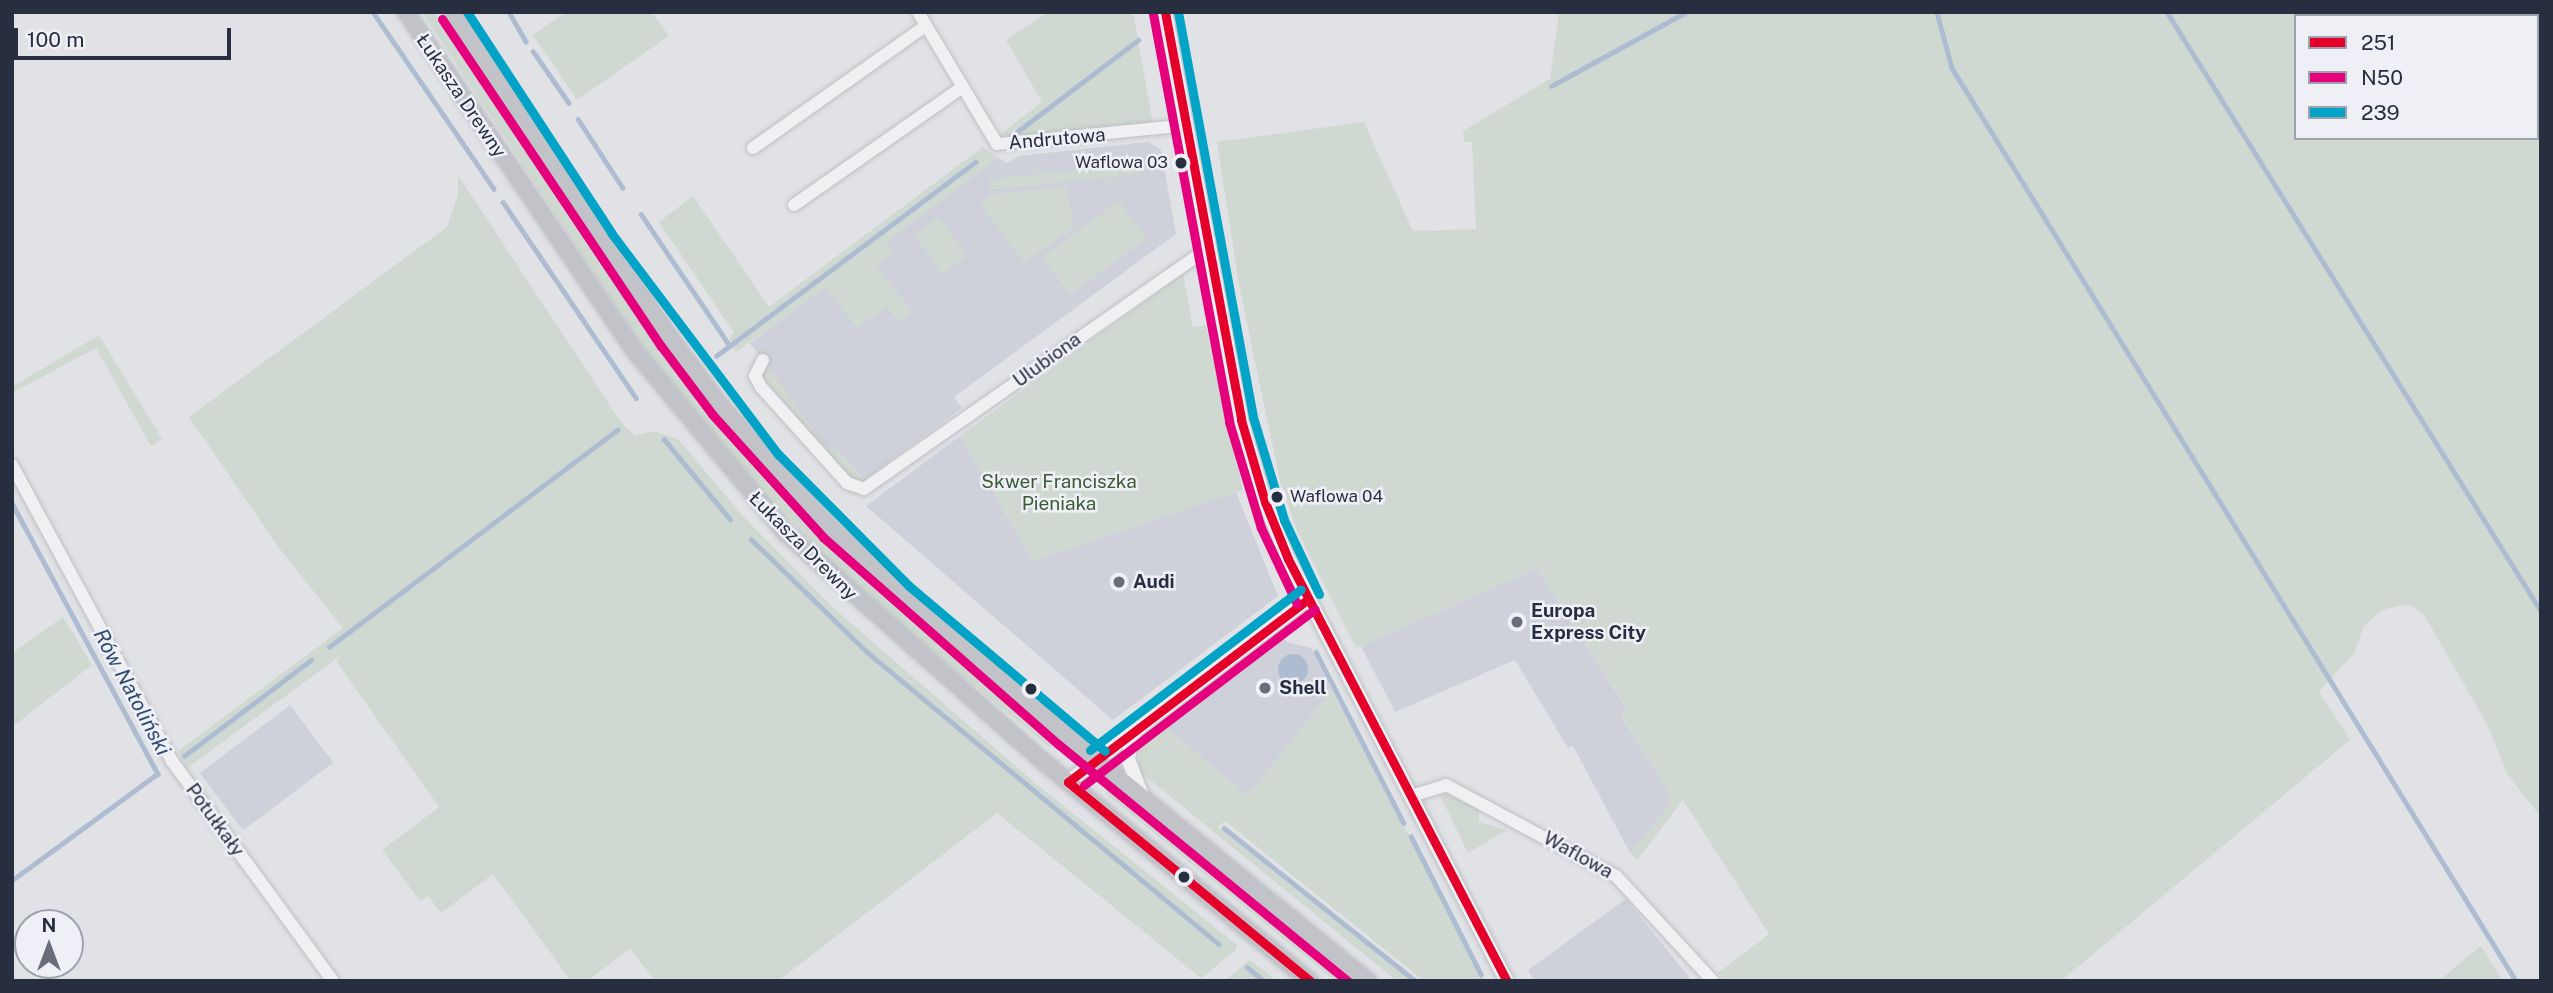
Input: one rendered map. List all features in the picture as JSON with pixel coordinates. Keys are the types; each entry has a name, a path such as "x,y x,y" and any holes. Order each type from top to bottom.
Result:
{"main road":[{"name":"Łukasza Drewny","path":"406,12 584,280 707,444 823,569 1068,782 1310,981"},
{"name":"Łukasza Drewny","path":"452,12 610,252 769,462 901,595 1097,760 1368,981"}],"street":[{"name":"Andrutowa","path":"918,12 993,141 1004,146 1186,125"},
{"path":"1165,12 1252,463 1273,524 1308,599 1507,981"},
{"path":"753,148 925,26"},
{"path":"794,205 961,88"},
{"name":"Ulubiona","path":"763,360 755,376 761,387 847,484 864,489 887,477 1209,247"},
{"name":"Potułkały","path":"12,465 172,761 333,981"},
{"path":"1068,782 1139,725 1308,599"},
{"path":"1139,725 1128,759 1142,796"},
{"name":"Waflowa","path":"1411,796 1446,785 1616,876 1713,981"},
{"path":"1498,981 1500,965"}],"shaded area":[{"path":"1148,142 1161,150 1176,234 954,397 962,408 864,480 838,450 826,447 750,343 998,158 1007,163 1019,156"},
{"path":"960,436 1033,561 1236,492 1278,596 1113,720 866,506"},
{"name":"Europa Express City","path":"1537,568 1626,708 1621,716 1668,790 1668,807 1630,853 1573,746 1568,748 1515,660 1395,712 1361,646"},
{"path":"1279,633 1287,642 1311,648 1332,690 1248,796 1159,722"},
{"path":"290,705 333,763 243,831 200,773"},
{"path":"1626,899 1692,981 1534,981 1528,970"}],"green space":[{"path":"422,12 434,12 482,74 671,355 755,460 910,614 1058,737 1050,748 863,595 773,505 660,373"},
{"path":"566,12 652,12 669,36 577,100 533,35"},
{"path":"1049,12 1133,12 1153,124 1007,142 1002,133 1042,102 1006,40"},
{"path":"1559,12 2541,12 2541,817 2507,774 2487,724 2423,613 2407,604 2382,610 2364,626 2354,653 2319,691 2350,740 2061,981 1726,981 1718,973 1769,934 1683,800 1637,860 1630,853 1668,807 1668,790 1621,715 1626,707 1537,568 1356,648 1297,530 1280,481 1239,285 1217,142 1364,122 1413,231 1476,229 1472,142 1464,142 1463,131 1550,79"},
{"path":"983,147 998,158 886,242 893,252 876,265 912,311 898,322 887,306 857,328 826,287 736,352 729,339 734,333 659,222 693,196 769,307"},
{"path":"1138,164 1139,174 990,190 989,180"},
{"path":"458,175 620,421 635,436 655,431 679,440 741,514 829,604 1035,783 1237,945 1235,951 1201,978 997,813 778,981 655,981 630,949 587,981 571,981 493,874 441,913 428,896 420,901 382,850 439,807 337,662 340,656 187,768 178,751 343,628 279,548 189,417 447,227 458,195"},
{"path":"1068,187 1073,228 1024,262 981,205 992,194"},
{"path":"1119,201 1147,239 1070,295 1042,257"},
{"path":"939,217 967,256 942,274 914,235"},
{"name":"Skwer Franciszka Pieniaka","path":"1183,274 1193,327 1206,325 1243,490 1033,561 960,436"},
{"path":"99,335 162,439 151,446 96,348 12,393 12,387"},
{"path":"766,364 826,447 838,450 863,480 883,469 870,481 851,480 762,377"},
{"path":"63,617 92,665 12,727 12,653"},
{"path":"1332,690 1485,981 1424,981 1225,821 1218,827 1412,981 1397,981 1139,771 1139,739 1159,722 1248,796"},
{"path":"1107,778 1354,981 1335,981 1106,794"},
{"path":"1447,794 1479,809 1479,822 1507,830 1468,853 1440,795"},
{"path":"2481,946 2503,981 2438,981"},
{"path":"1250,960 1277,981 1224,981"}],"water":[{"path":"1293,654 1304,658 1308,669 1304,680 1293,684 1282,680 1278,669 1282,658"}],"waterway":[{"path":"373,12 494,189"},
{"path":"509,12 526,41"},
{"path":"1551,86 1686,12"},
{"path":"1937,12 1952,68 2516,981"},
{"path":"2167,12 2541,611"},
{"path":"1009,138 1138,40"},
{"path":"533,51 569,103"},
{"path":"578,119 623,188"},
{"path":"716,356 975,162"},
{"path":"503,202 636,398"},
{"path":"641,214 730,346"},
{"path":"329,647 617,430"},
{"path":"664,439 730,519"},
{"name":"Rów Natoliński","path":"12,503 158,774 12,881"},
{"path":"751,539 867,652 1219,944"},
{"path":"1316,652 1404,823"},
{"path":"184,756 311,660"},
{"path":"1224,828 1416,981"},
{"path":"1411,836 1481,974"},
{"path":"1247,967 1264,981"}],"transit line":[{"name":"239","path":"467,12 612,234 778,454 909,586 1105,751"},
{"name":"251","path":"1165,12 1241,420 1265,502 1288,559 1507,981"},
{"name":"239","path":"1178,12 1253,417 1284,520 1319,594"},
{"name":"N50","path":"1153,14 1229,422 1261,528 1297,604"},
{"name":"N50","path":"442,19 661,346 712,414 823,537 1058,744 1348,981"},
{"name":"239","path":"1090,750 1301,589"},
{"name":"251","path":"1068,782 1308,599"},
{"name":"N50","path":"1084,785 1315,609"},
{"name":"251","path":"1068,782 1310,981"}],"place":[{"name":"Waflowa 03","path":"1181,163"},
{"name":"Waflowa 04","path":"1277,497"},
{"name":"Audi","path":"1119,582"},
{"name":"Europa Express City","path":"1517,622"},
{"name":"Shell","path":"1265,688"}]}
